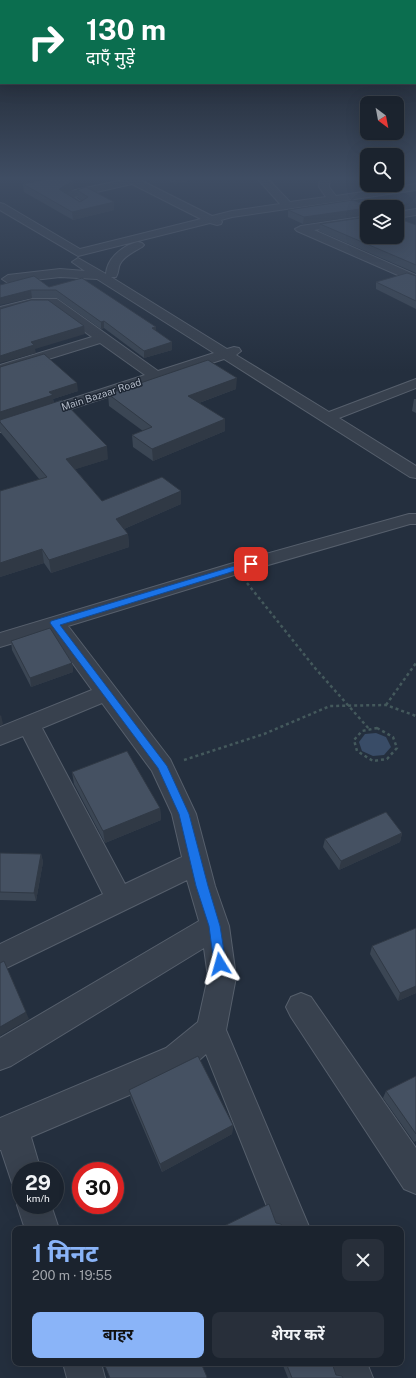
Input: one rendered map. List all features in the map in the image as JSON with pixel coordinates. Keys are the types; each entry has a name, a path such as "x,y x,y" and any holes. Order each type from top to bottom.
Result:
{"street":[{"path":"50,242 335,415 416,457"},
{"path":"78,258 106,246 123,242"},
{"path":"3,278 78,258 147,242"},
{"path":"332,242 416,279"},
{"path":"53,244 106,246"},
{"path":"106,276 114,261 138,245"},
{"path":"3,278 35,264"},
{"path":"3,278 60,273 106,276"},
{"name":"Main Bazaar Road","path":"0,311 40,301 52,302 156,376"},
{"path":"0,370 101,338"},
{"name":"Main Bazaar Road","path":"0,427 232,352"},
{"path":"335,415 416,383"},
{"path":"335,415 416,473"},
{"path":"0,640 237,568 414,517"},
{"path":"54,623 162,766 184,814 196,863 215,926 222,977 211,1030 292,1226"},
{"path":"0,736 106,693"},
{"path":"28,724 119,898"},
{"path":"0,958 119,898 196,863"},
{"path":"0,1055 215,926"},
{"path":"301,1007 416,1177"},
{"path":"20,1162 6,1132 177,1058 211,1030"},
{"path":"37,1214 41,1226"},
{"path":"83,1366 86,1378"},
{"path":"349,1366 354,1378"}],"path":[{"path":"237,568 259,600 370,730"},
{"path":"386,705 416,663"},
{"path":"162,766 264,734 330,706 386,705 416,716"},
{"path":"378,728 393,736 397,748 390,758 373,761 357,751 354,740 362,731 370,730 378,728"}],"water":[{"path":"376,733 386,737 391,747 384,755 373,756 362,751 359,742 365,734"}],"building":[{"path":"404,242 416,242 416,265 367,244 404,244"},
{"path":"407,273 416,276 416,301 376,282"},
{"path":"34,276 49,287 82,278 156,327 152,328 172,342 144,351 104,321 101,322 56,290 31,290 0,298 0,285"},
{"path":"31,300 48,300 84,326 31,342 34,345 0,356 0,309"},
{"path":"44,354 77,383 49,392 53,395 0,412 0,367"},
{"path":"208,360 237,378 188,396 225,419 152,449 132,435 152,427 108,394"},
{"path":"62,400 107,446 66,459 102,501 162,477 181,491 116,519 128,534 49,560 42,549 0,563 0,491 47,477 0,422 0,420"},
{"path":"50,628 72,663 30,678 11,641"},
{"path":"127,751 160,808 103,831 72,772"},
{"path":"386,812 402,833 341,861 325,839"},
{"path":"0,853 41,854 34,893 0,892"},
{"path":"416,928 416,986 400,993 372,946"},
{"path":"4,961 26,1012 0,1027 0,963"},
{"path":"198,1056 233,1125 160,1164 129,1090"},
{"path":"416,1076 416,1134 386,1091"},
{"path":"269,1204 276,1223 281,1224 282,1226 224,1226"},
{"path":"105,1366 202,1366 207,1377 206,1378 110,1378"},
{"path":"287,1366 333,1366 336,1375 342,1376 343,1378 292,1378"}],"route":[{"path":"220,964 215,926 202,886 184,814 162,766 54,623 251,564"}]}
